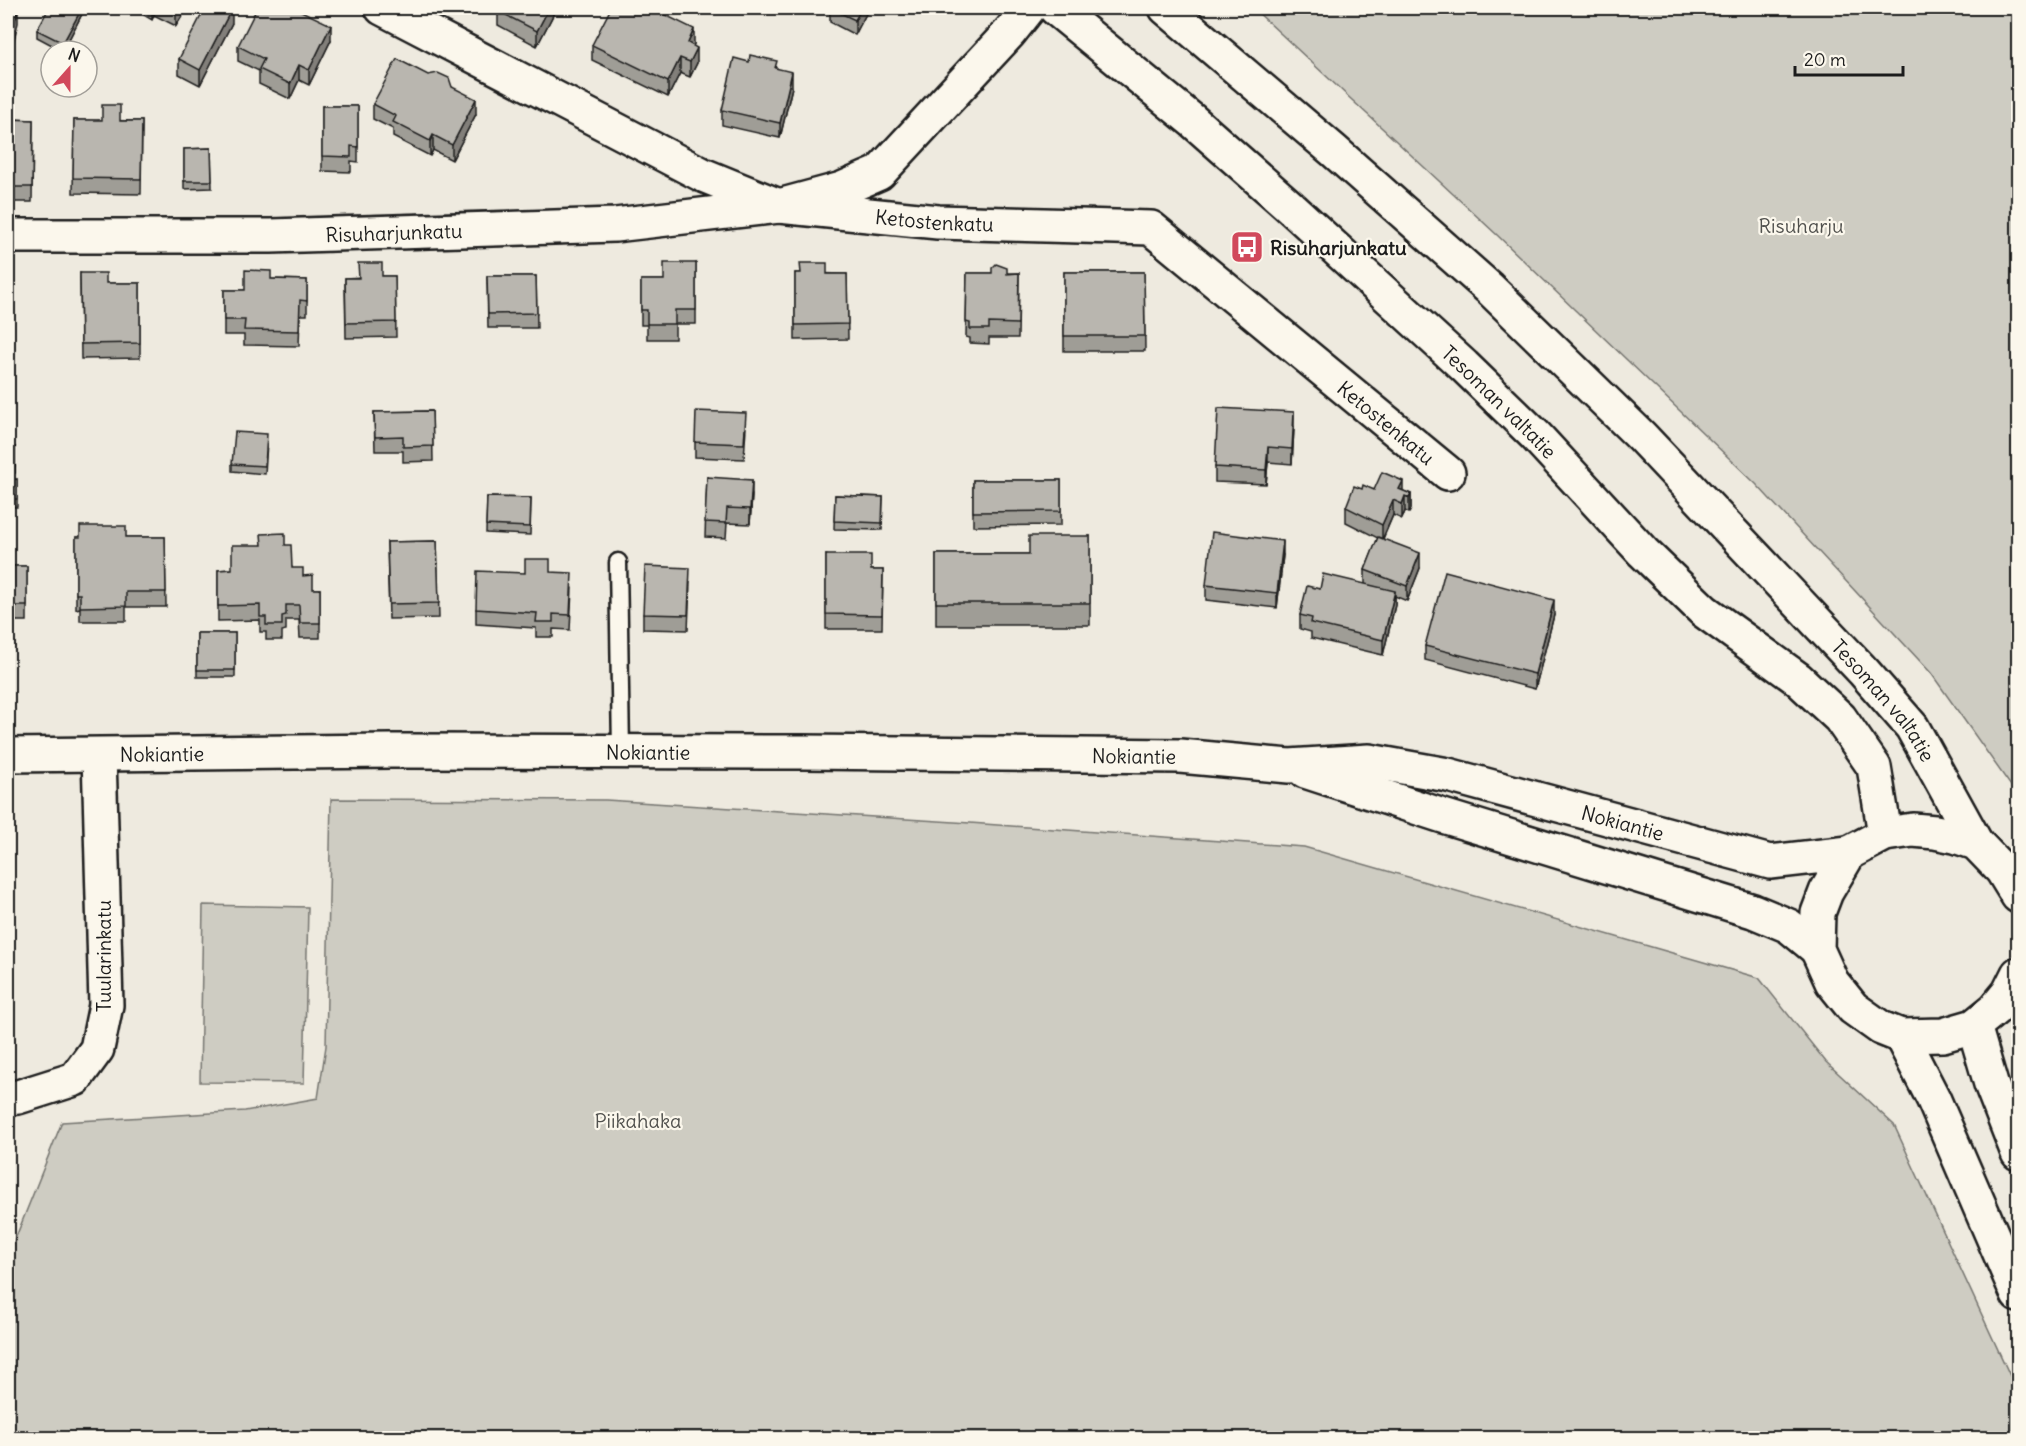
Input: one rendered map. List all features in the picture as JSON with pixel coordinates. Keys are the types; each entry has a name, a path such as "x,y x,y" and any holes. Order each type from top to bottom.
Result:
{"main road":[{"name":"Ketostenkatu","path":"382,8 703,175 779,206 938,222 1151,228 1448,473"},
{"path":"779,206 842,189 879,173 1010,32 1029,8"},
{"name":"Tesoman valtatie","path":"1054,8 1193,121 1456,358 1535,435 1643,552 1704,611 1798,679 1840,718 1874,767 1885,834"},
{"name":"Tesoman valtatie","path":"1166,8 1324,142 1489,288 1641,436 1834,640 1912,727 1976,843"},
{"name":"Risuharjunkatu","path":"8,236 271,236 615,225 779,206"},
{"name":"Nokiantie","path":"8,755 392,751 803,752 1180,756 1289,766 1369,761 1448,775 1770,862 1849,853"},
{"name":"Tuularinkatu","path":"8,1098 75,1080 97,1049 106,1005 99,755"},
{"name":"Nokiantie","path":"1289,766 1753,911 1788,926 1817,949"},
{"path":"2015,986 1995,1009 1974,1026 1943,1035 1901,1036 1881,1028 1853,1008 1832,982 1817,949 1818,913 1826,892 1849,853 1885,834 1913,830 1955,836 1976,843 2002,870 2019,896"},
{"path":"1974,1026 1991,1083 2019,1153"},
{"path":"1901,1036 1933,1098 2019,1295"}],"lane":[{"path":"618,562 621,752"}],"green space":[{"name":"Risuharju","path":"1253,8 2018,8 2018,796 1931,673 1756,484 1496,234"},
{"name":"Piikahaka","path":"331,799 606,800 1304,847 1759,978 1826,1062 1894,1125 2018,1393 2018,1438 8,1438 8,1257 62,1122 245,1111 318,1098 326,1046"},
{"path":"203,905 308,907 304,1083 200,1082"}],"building":[{"path":"8,8 18,8 8,49"},
{"path":"49,8 82,8 65,39 55,39 37,30"},
{"path":"205,8 232,8 200,70 179,59"},
{"path":"257,8 295,8 331,25 309,70 299,65 290,84 259,69 264,59 238,46"},
{"path":"499,8 549,8 537,31 498,11"},
{"path":"611,8 651,8 694,29 688,43 697,48 690,62 680,58 668,82 592,45"},
{"path":"830,8 862,8 855,20"},
{"path":"750,55 777,61 775,68 792,72 780,123 722,110 734,58 749,62"},
{"path":"397,59 428,75 438,73 449,78 452,87 476,99 452,145 433,135 430,141 393,122 396,116 373,104"},
{"path":"102,105 120,105 120,121 142,121 141,179 73,178 74,120 102,120"},
{"path":"322,106 358,106 358,147 351,146 351,157 322,156"},
{"path":"8,119 33,120 32,187 8,187"},
{"path":"211,148 212,181 184,181 184,149"},
{"path":"358,263 382,263 382,276 395,276 396,322 346,323 345,278 359,278"},
{"path":"664,263 696,263 696,310 675,310 675,324 647,324 647,310 641,310 641,280 664,280"},
{"path":"800,263 827,263 827,274 847,274 848,324 795,325 795,273 801,273"},
{"path":"996,264 1007,268 1007,274 1019,273 1018,324 989,323 989,329 970,329 970,323 966,322 967,273 992,273 992,268"},
{"path":"245,270 271,271 271,279 307,280 307,301 300,300 299,331 244,330 245,320 224,320 224,290 245,290"},
{"path":"1064,272 1144,272 1145,336 1064,336"},
{"path":"80,273 106,273 106,283 140,283 140,343 81,344"},
{"path":"487,276 536,276 537,313 488,314"},
{"path":"1218,408 1294,412 1292,449 1268,447 1266,470 1215,467"},
{"path":"432,411 433,446 403,447 403,436 375,437 374,412"},
{"path":"696,411 746,413 744,444 695,442"},
{"path":"235,432 267,434 265,466 232,464"},
{"path":"8,447 15,447 15,466 8,466"},
{"path":"1382,472 1403,481 1399,489 1411,494 1409,498 1405,496 1402,504 1393,500 1382,525 1346,507 1354,486 1362,489 1363,485 1374,490"},
{"path":"707,477 752,480 750,509 727,508 726,523 705,522"},
{"path":"17,479 17,499 8,499 8,480"},
{"path":"973,480 1061,480 1061,511 973,512"},
{"path":"835,495 883,497 882,523 834,521"},
{"path":"487,497 531,498 530,527 486,525"},
{"path":"80,526 126,526 126,537 165,537 166,592 126,592 126,606 80,607 80,594 76,594 76,537 80,537"},
{"path":"1212,532 1283,541 1277,593 1206,585"},
{"path":"285,533 285,545 291,545 292,568 303,568 303,576 313,575 313,589 320,589 320,623 300,623 299,605 286,605 286,615 282,616 282,625 266,625 266,617 260,617 260,605 218,606 218,570 232,569 232,545 262,545 261,534"},
{"path":"1029,536 1090,536 1090,603 936,603 936,554 1029,554"},
{"path":"1378,537 1420,553 1407,586 1365,570"},
{"path":"437,541 439,603 389,604 387,542"},
{"path":"826,555 871,555 871,570 883,570 882,615 826,614"},
{"path":"525,559 550,559 550,572 572,573 570,615 553,614 553,622 536,622 537,613 476,609 477,571 525,573"},
{"path":"8,560 9,566 27,566 27,606 8,606"},
{"path":"645,566 690,568 688,615 643,614"},
{"path":"1445,571 1554,600 1535,674 1425,646"},
{"path":"1323,574 1395,591 1383,640 1311,623 1312,618 1300,615 1307,586 1320,589"},
{"path":"197,633 235,633 235,670 197,670"}],"place":[{"name":"Risuharjunkatu","path":"1247,247"}]}
